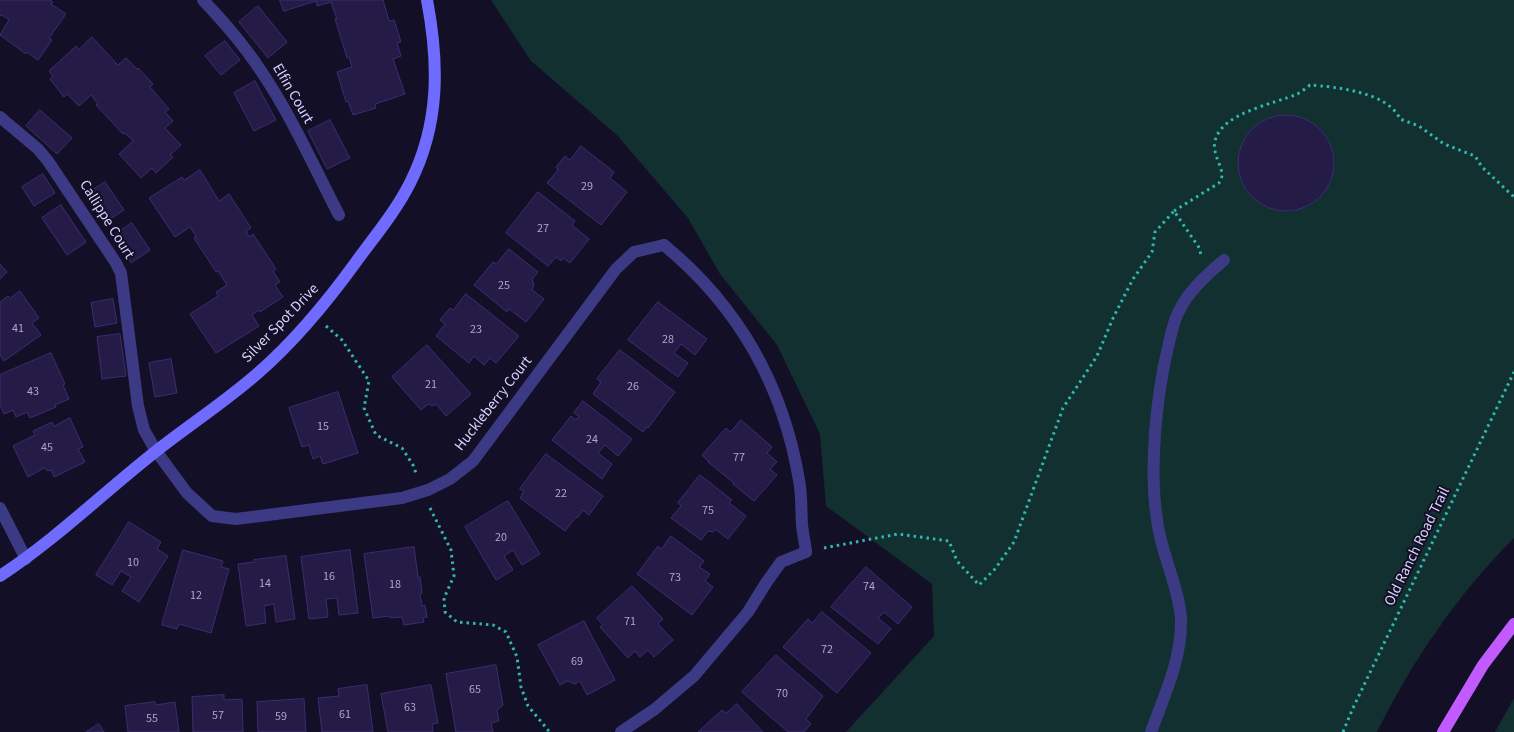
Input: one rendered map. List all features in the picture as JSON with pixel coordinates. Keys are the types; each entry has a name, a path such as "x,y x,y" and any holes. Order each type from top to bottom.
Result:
{"main road":[{"path":"1443,732 1483,665 1514,624"}],"street":[{"name":"Elfin Court","path":"203,0 241,43 261,71 339,215"},
{"name":"Silver Spot Drive","path":"0,576 26,559 156,451 229,397 259,372 285,348 329,300 391,214 410,182 424,149 433,111 436,74 434,36 427,0"},
{"name":"Callippe Court","path":"0,117 38,149 48,161 121,273 141,419 156,451"},
{"name":"Huckleberry Court","path":"156,451 187,493 212,516 236,519 402,498 423,491 450,479 473,461 616,269 634,252 664,245 692,269 717,296 740,328 763,366 780,404 792,443 800,482 802,524 806,552"},
{"path":"1150,732 1177,659 1181,618 1157,521 1154,475 1158,406 1166,356 1179,311 1189,295 1204,278 1224,260"},
{"path":"0,508 26,559"},
{"path":"621,732 655,709 694,676 748,612 781,562 806,552"}],"path":[{"path":"806,552 898,534 949,541 957,561 979,585 995,569 1014,542 1063,408 1097,356 1132,279 1152,252 1154,232 1174,211 1219,183 1222,176 1217,162 1214,143 1222,129 1231,121 1254,108 1299,93 1310,85 1366,93 1396,110 1400,118 1419,126 1444,144 1475,156 1482,167 1514,196"},
{"path":"1174,211 1200,249 1204,278"},
{"path":"315,315 342,340 369,381 364,408 376,435 402,448 413,465 435,520 451,550 454,576 444,598 446,612 457,622 493,625 506,632 517,657 520,687 528,706 548,732"},
{"name":"Old Ranch Road Trail","path":"1343,732 1361,690 1514,372"}],"green space":[{"path":"491,0 1514,0 1514,538 1474,582 1438,629 1406,679 1377,732 846,732 934,636 932,584 826,506 820,434 777,345 720,274 688,218 617,135 531,61"},
{"path":"1514,698 1514,732 1495,732"}],"building":[{"path":"0,0 50,0 53,2 51,4 66,14 49,38 52,40 38,60 27,52 26,54 0,35 9,20 2,15 0,16"},
{"path":"280,0 383,0 389,21 394,20 401,42 397,43 401,56 393,59 405,94 375,104 376,108 353,115 348,101 346,102 337,72 352,67 349,57 347,58 331,2 317,6 316,1 284,11"},
{"path":"258,6 287,42 268,58 239,22"},
{"path":"92,37 118,65 126,58 138,68 153,84 150,87 169,109 165,112 173,121 165,128 181,145 170,155 173,157 156,173 152,168 141,178 119,154 133,141 125,133 123,134 96,105 98,104 91,95 79,106 67,94 64,97 50,79 53,76 49,71 76,46 79,49"},
{"path":"225,41 240,60 221,75 205,56"},
{"path":"255,81 276,120 254,131 234,93"},
{"path":"40,110 72,138 57,154 26,126"},
{"path":"1286,115 1304,119 1320,129 1330,145 1334,163 1330,181 1320,197 1304,207 1286,211 1268,207 1252,197 1242,181 1238,163 1242,145 1252,129 1268,119"},
{"path":"330,120 350,158 327,169 308,131"},
{"path":"581,146 614,172 610,178 627,192 601,225 547,183 558,170 556,167 565,156 570,160"},
{"path":"200,170 219,201 229,194 251,228 246,231 249,237 253,234 276,269 273,271 280,282 275,285 283,297 252,315 259,326 216,353 190,314 218,296 216,292 227,285 218,271 216,272 194,238 196,236 190,227 175,237 149,198 182,177 184,180"},
{"path":"43,174 55,193 34,206 22,187"},
{"path":"105,182 124,210 104,223 85,195"},
{"path":"538,192 575,221 572,225 589,239 570,263 563,258 561,261 556,257 548,266 506,233"},
{"path":"61,205 86,242 67,255 42,218"},
{"path":"132,223 150,250 131,263 113,236"},
{"path":"509,249 538,272 532,279 534,285 532,290 544,299 526,322 509,309 507,312 474,285 493,262 496,264"},
{"path":"0,264 7,272 0,279"},
{"path":"20,291 39,318 32,323 41,335 4,361 0,355 0,302"},
{"path":"466,294 519,336 496,363 490,358 484,365 474,356 469,363 436,336 445,324 440,320 450,308 453,310"},
{"path":"113,299 117,323 95,327 91,303"},
{"path":"658,302 707,339 695,355 681,344 674,353 688,363 678,377 628,340"},
{"path":"120,334 126,376 102,379 97,337"},
{"path":"427,345 471,394 446,416 436,404 433,406 428,404 421,410 392,377"},
{"path":"620,350 675,392 643,432 593,394 601,382 597,379"},
{"path":"51,353 65,384 63,385 69,399 30,418 27,412 16,417 13,410 4,414 0,404 0,375"},
{"path":"171,359 177,393 155,397 149,363"},
{"path":"338,392 358,453 323,464 320,456 313,459 309,445 302,447 289,408"},
{"path":"583,401 632,439 618,456 605,445 598,453 612,464 602,479 552,440 571,416 576,420 579,416 574,413"},
{"path":"70,418 83,447 78,449 85,462 54,477 51,470 48,471 44,468 28,477 13,446 35,435 33,431 52,422 54,426"},
{"path":"741,420 772,447 767,453 777,462 770,469 777,475 754,501 702,455 726,428 730,432"},
{"path":"546,454 603,496 589,515 583,510 565,531 520,498 524,491 520,489"},
{"path":"700,475 732,500 729,503 746,516 728,539 715,529 713,532 708,531 701,540 671,518 681,506 678,503"},
{"path":"508,501 540,554 522,565 513,550 504,556 513,570 496,580 465,527"},
{"path":"129,522 161,542 157,549 168,556 139,602 122,591 131,577 121,571 112,585 96,575"},
{"path":"671,536 704,561 699,567 710,574 705,581 713,587 692,615 637,574 658,546 661,549"},
{"path":"414,547 418,577 420,577 422,606 425,605 427,617 423,618 424,622 404,625 402,617 373,618 364,554"},
{"path":"183,550 223,561 221,567 229,569 211,633 179,624 177,629 162,625"},
{"path":"350,550 358,613 339,615 337,598 326,599 328,617 309,619 301,557"},
{"path":"286,556 295,619 276,622 274,604 264,606 266,623 246,626 238,564"},
{"path":"866,567 912,607 898,624 884,612 878,618 891,629 878,644 831,607"},
{"path":"632,586 663,619 658,624 673,640 654,657 648,650 640,657 635,651 628,658 600,627 603,625 597,618"},
{"path":"822,612 871,653 837,693 783,647 808,619 812,623"},
{"path":"584,621 615,680 587,695 580,681 575,684 567,681 560,685 538,645"},
{"path":"776,655 823,696 806,719 811,724 804,732 788,732 742,692"},
{"path":"496,665 503,705 497,710 499,721 491,723 493,732 456,732 446,674"},
{"path":"367,685 373,732 322,732 318,698 339,696 338,689"},
{"path":"431,685 438,723 432,724 433,732 388,732 381,694"},
{"path":"224,695 224,700 242,699 243,732 193,732 192,697"},
{"path":"304,699 306,732 258,732 257,702"},
{"path":"155,702 156,705 175,702 179,732 128,732 125,706"},
{"path":"737,704 763,732 698,732 722,710 726,713"},
{"path":"99,724 104,732 86,732"}]}
